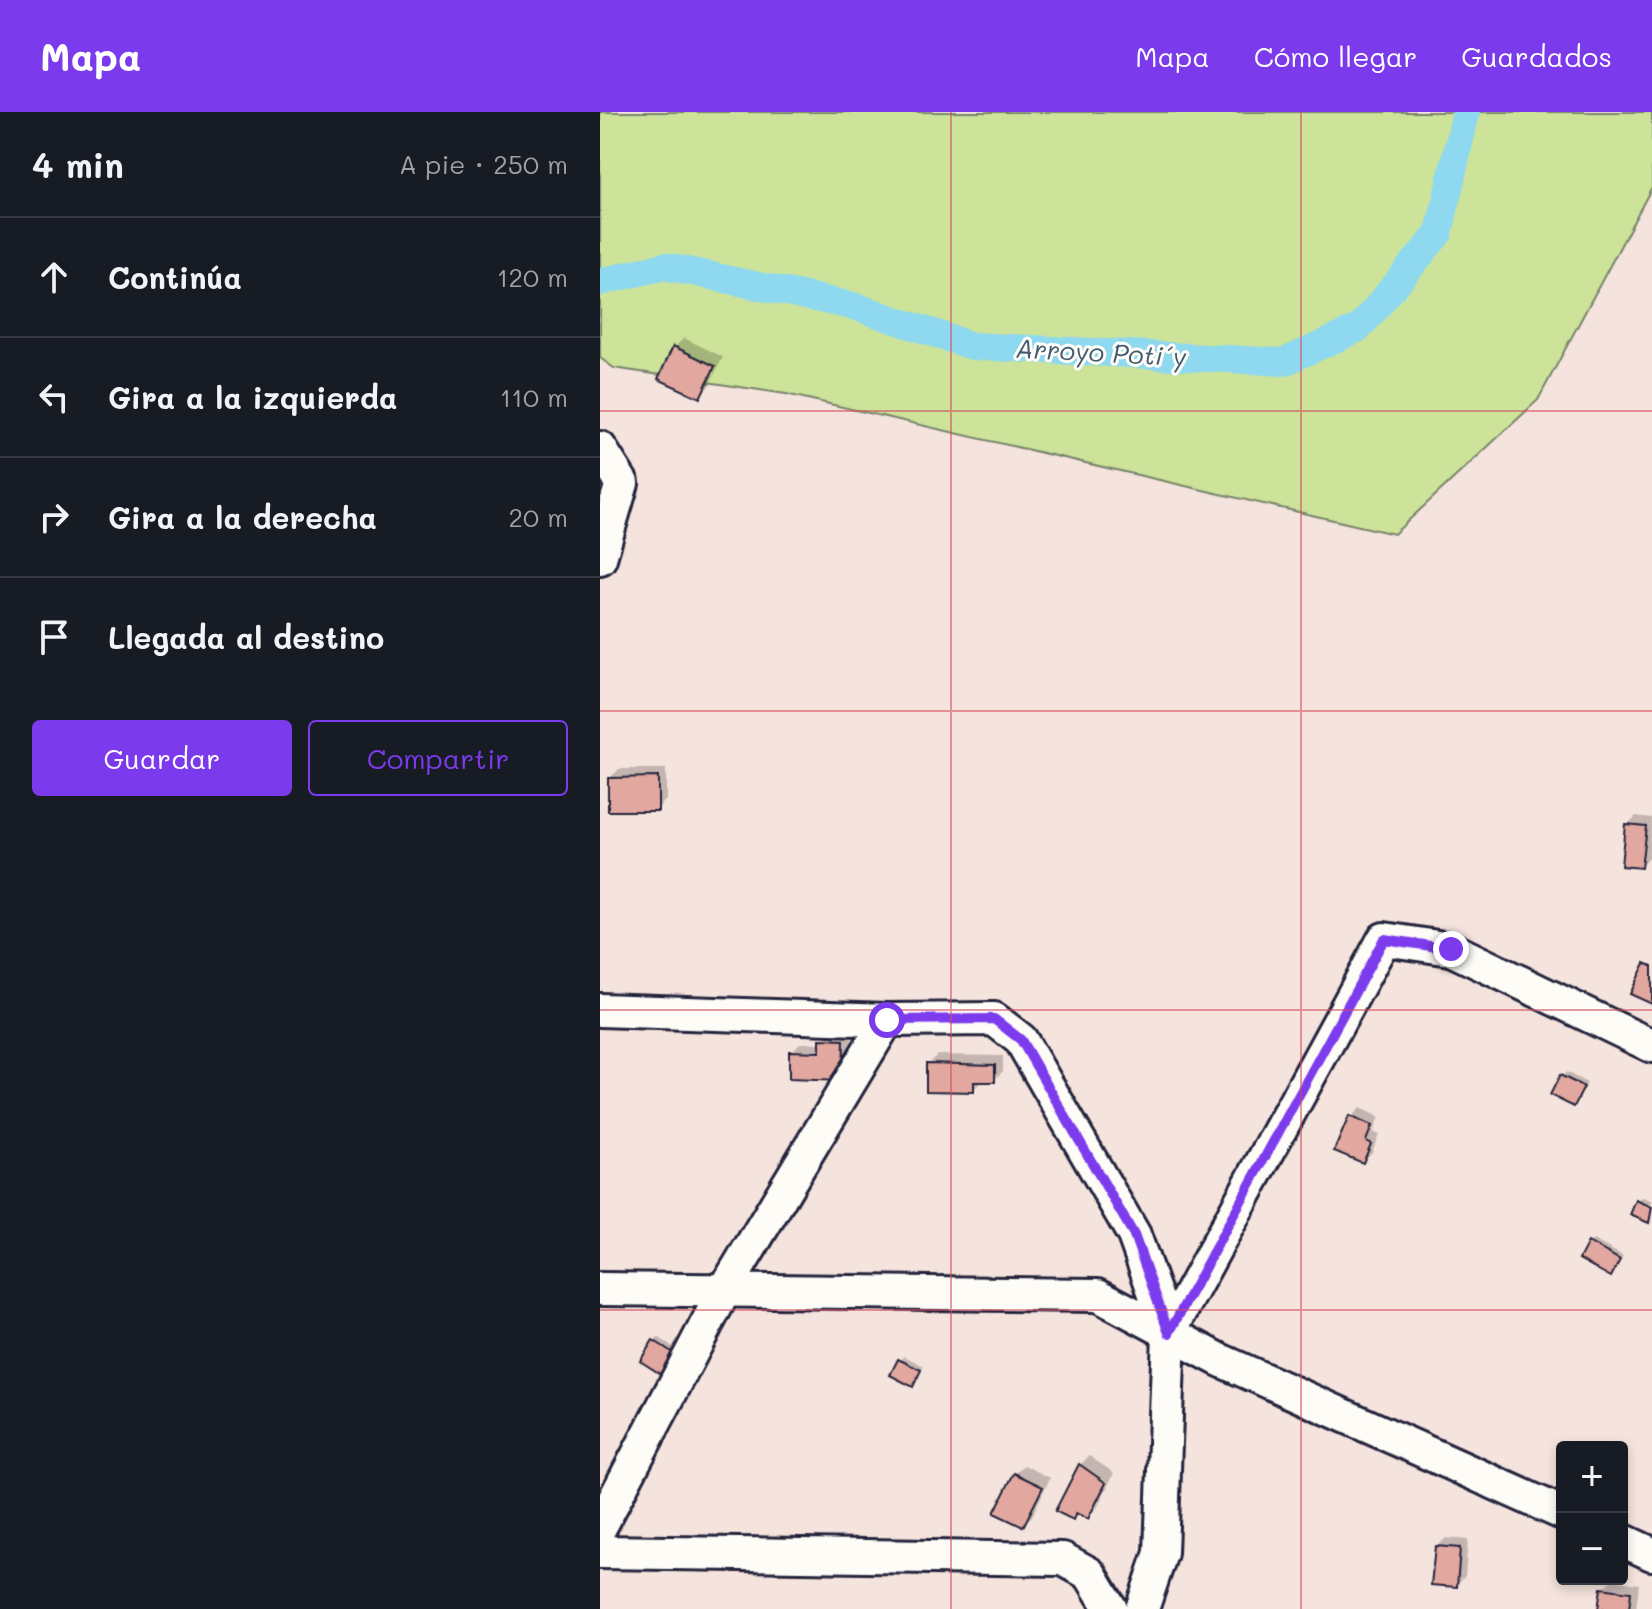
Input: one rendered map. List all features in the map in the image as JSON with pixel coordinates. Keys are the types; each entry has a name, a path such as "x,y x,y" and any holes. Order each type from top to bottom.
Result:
{"street":[{"path":"600,448 622,483 600,558"},
{"path":"1169,1333 1384,939 1451,949 1652,1046"},
{"path":"600,1010 887,1020 994,1019 1021,1040 1134,1235 1169,1333 1161,1553 1142,1609"},
{"path":"600,1527 724,1291 887,1020"},
{"path":"600,1289 1098,1295 1220,1360 1556,1510"},
{"path":"1628,1543 1652,1554"},
{"path":"600,1552 1054,1558 1090,1574 1111,1609"}],"green space":[{"path":"600,112 1652,112 1652,187 1538,400 1394,534 786,394 614,368 600,358"}],"building":[{"path":"673,346 715,366 700,398 658,379"},
{"path":"658,777 658,811 608,811 608,778"},
{"path":"1625,824 1646,826 1641,868 1621,866"},
{"path":"1645,963 1652,966 1652,1004 1630,994"},
{"path":"820,1039 844,1040 843,1081 789,1079 789,1051 820,1052"},
{"path":"926,1063 995,1065 995,1082 974,1082 974,1092 926,1091"},
{"path":"1560,1075 1584,1087 1574,1107 1550,1095"},
{"path":"1349,1116 1372,1126 1366,1141 1371,1144 1363,1163 1334,1151"},
{"path":"1636,1200 1652,1207 1649,1223 1630,1215"},
{"path":"1588,1242 1620,1260 1611,1277 1579,1259"},
{"path":"653,1340 675,1354 662,1375 640,1361"},
{"path":"898,1359 921,1370 913,1387 890,1375"},
{"path":"1079,1464 1106,1483 1088,1519 1076,1513 1073,1520 1055,1511"},
{"path":"1014,1473 1043,1487 1023,1527 994,1513"},
{"path":"1435,1546 1460,1548 1457,1587 1431,1585"},
{"path":"1601,1588 1631,1592 1629,1609 1598,1609"}],"waterway":[{"name":"Arroyo Poti´y","path":"600,282 664,266 857,307 972,346 1284,362 1359,328 1439,233 1466,112"}],"route":[{"path":"887,1020 994,1019 1021,1040 1134,1235 1169,1333 1384,939 1451,949"}]}
